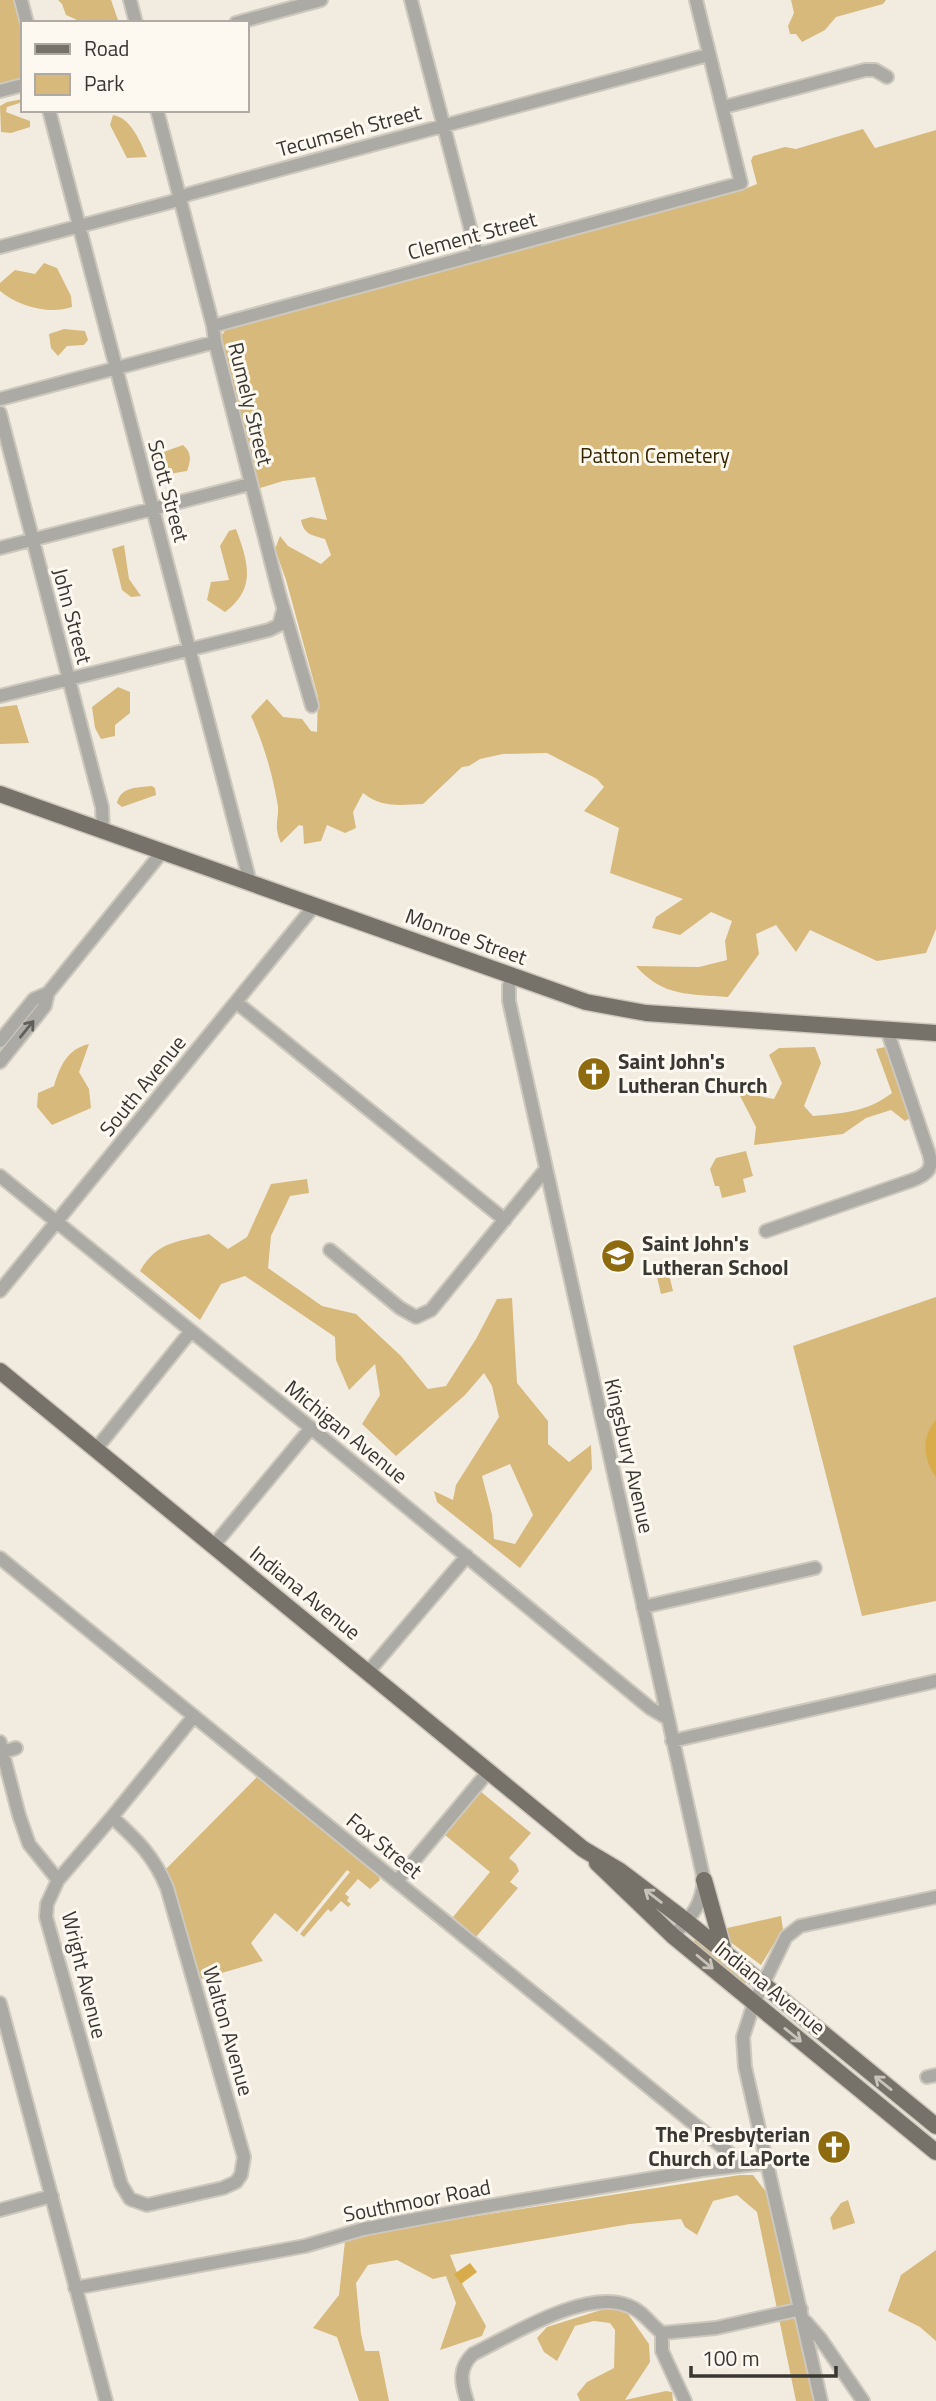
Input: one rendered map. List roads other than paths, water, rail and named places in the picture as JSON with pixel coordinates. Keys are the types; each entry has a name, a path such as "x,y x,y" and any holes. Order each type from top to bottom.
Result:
{"main road":[{"name":"Monroe Street","path":"0,794 586,1002 621,1010 936,1033"},
{"name":"Indiana Avenue","path":"0,1371 583,1849 673,1936 936,2152"},
{"name":"Indiana Avenue","path":"583,1849 620,1871 686,1921 936,2126"},
{"path":"704,1880 724,1951"}],"street":[{"path":"21,0 26,21"},
{"path":"131,0 136,21"},
{"path":"240,21 270,7 321,0"},
{"path":"411,0 477,254"},
{"path":"696,0 708,55 724,107 864,70 874,70 887,77"},
{"name":"Tecumseh Street","path":"0,247 708,55"},
{"path":"0,92 21,86"},
{"name":"Clement Street","path":"213,326 741,183 724,107"},
{"name":"Scott Street","path":"50,112 250,882"},
{"name":"Rumely Street","path":"158,112 181,197 250,484 283,610 312,706"},
{"path":"0,399 215,342"},
{"name":"John Street","path":"0,413 102,807 103,830"},
{"path":"0,548 250,484"},
{"path":"0,696 269,630 279,625 283,610"},
{"path":"0,1062 45,1006 48,993 163,851"},
{"name":"South Avenue","path":"0,1291 315,905"},
{"name":"Kingsbury Avenue","path":"512,976 509,1001 704,1880"},
{"path":"0,1041 34,999 48,993"},
{"path":"236,1002 505,1220"},
{"path":"766,1231 927,1173 931,1165 929,1134 887,1030"},
{"path":"330,1250 400,1308 416,1317 431,1310 545,1170"},
{"name":"Michigan Avenue","path":"0,1177 312,1428 650,1708 667,1718"},
{"path":"96,1449 191,1331"},
{"path":"214,1545 312,1428"},
{"path":"368,1672 467,1556"},
{"name":"Fox Street","path":"0,1558 604,2048 741,2165"},
{"path":"643,1608 815,1568"},
{"path":"672,1741 936,1681"},
{"path":"16,1748 1,1747 19,1815 29,1844 58,1880 194,1716"},
{"path":"397,1881 488,1772"},
{"name":"Walton Avenue","path":"112,1817 140,1843 158,1866 167,1888 244,2157 241,2175 236,2182 223,2188 147,2205"},
{"name":"Wright Avenue","path":"58,1880 47,1904 46,1917 54,1947 121,2184 130,2199 147,2205"},
{"path":"673,1936 697,1908 702,1897 704,1880"},
{"path":"821,2401 743,2052 746,2025 786,1937 800,1926 936,1897"},
{"path":"0,2003 106,2401"},
{"name":"Southmoor Road","path":"75,2288 305,2246 363,2229 741,2165 767,2163"},
{"path":"0,2210 52,2196"},
{"path":"467,2401 463,2365 473,2354 569,2308 600,2301 627,2304 639,2310 662,2333 662,2351 684,2401"},
{"path":"662,2333 802,2315"},
{"path":"802,2315 863,2401"}],"place":[{"name":"Saint John's Lutheran Church","path":"594,1074"},
{"name":"Saint John's Lutheran School","path":"618,1256"},
{"name":"The Presbyterian Church of LaPorte","path":"834,2147"}],"park label":[{"name":"Patton Cemetery","path":"655,456"}]}
